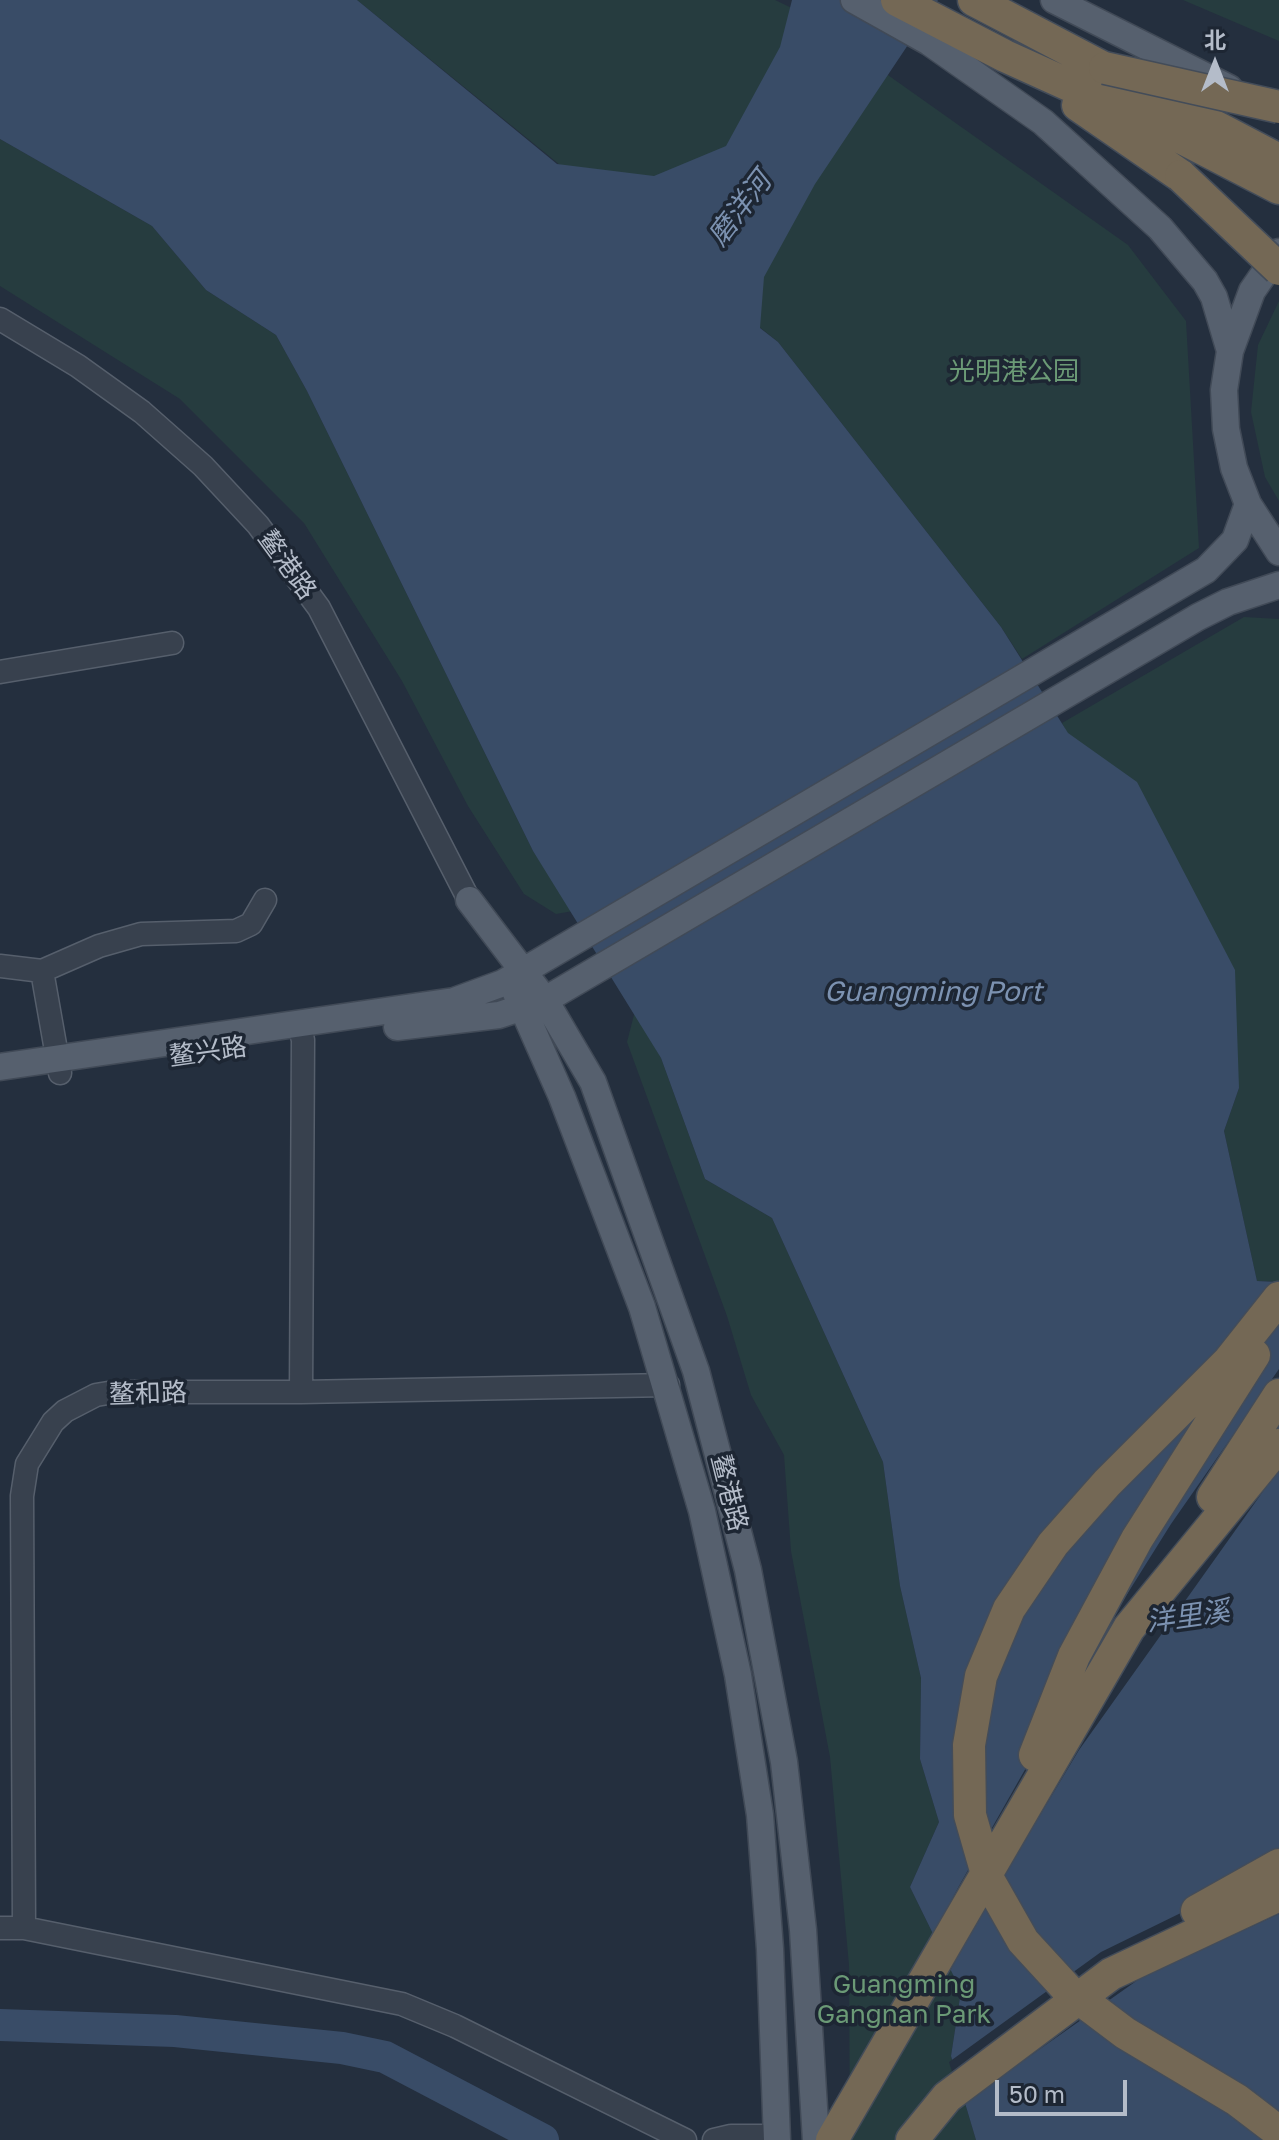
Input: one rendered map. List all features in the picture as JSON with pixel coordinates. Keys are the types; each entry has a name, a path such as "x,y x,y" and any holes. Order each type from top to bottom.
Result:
{"highway":[{"path":"897,0 1005,56 1155,124 1279,188"},
{"path":"974,0 1279,160"},
{"path":"1005,56 1181,176 1279,269"},
{"path":"1105,68 1279,110"},
{"path":"1279,1298 1229,1361 1107,1483 1053,1544 1009,1609 981,1676 969,1745 970,1815 989,1881 1023,1941 1068,1990 1125,2033 1237,2100 1279,2132"},
{"path":"1003,1839 1074,1656 1137,1539 1279,1315"},
{"path":"832,2140 1003,1839 1129,1628 1279,1395"},
{"path":"1129,1628 1279,1445"},
{"path":"912,2140 947,2097 1111,1974 1208,1904 1279,1865"},
{"path":"1111,1974 1279,1895"}],"main road":[{"path":"854,0 929,42 1043,122 1160,228 1205,281 1214,297 1230,351"},
{"path":"1054,0 1279,110"},
{"path":"1279,252 1252,291 1230,351 1224,390 1226,429 1234,468 1248,504 1279,552"},
{"path":"415,1016 517,975 1206,570 1235,540 1248,504"},
{"path":"415,1016 499,1015 534,1005 592,975 1198,617 1228,602 1279,585"},
{"name":"鳌港路","path":"469,900 534,1005 593,1082 696,1371 741,1539 784,1762 803,1930 816,2140"},
{"name":"鳌港路","path":"534,1005 562,1097 642,1307 668,1385 723,1602 754,1767 764,1851 777,2138"},
{"name":"鳌兴路","path":"0,1067 59,1066 415,1016"},
{"name":"鳌兴路","path":"0,1083 59,1066"}],"street":[{"name":"鳌港路","path":"0,319 78,366 142,412 203,466 258,525 325,619 469,900"},
{"path":"0,672 172,643"},
{"path":"0,966 42,971 123,937 236,931 251,924 265,900"},
{"path":"42,971 59,1066"},
{"path":"301,1032 301,1392"},
{"name":"鳌和路","path":"24,1928 23,1478 33,1450 65,1411 96,1395 114,1392 668,1385"},
{"path":"0,1928 24,1928 402,2004 455,2026 685,2140"},
{"path":"714,2140 731,2136 777,2138"}],"green space":[{"name":"光明港公园","path":"357,0 775,0 796,10 1128,245 1186,321 1199,548 1022,659 1001,627 778,342"},
{"path":"1183,0 1279,0 1279,41"},
{"path":"0,139 152,226 206,290 276,335 307,391 533,851 573,911 556,914 524,894 468,806 402,681 304,523 180,399 0,286"},
{"path":"1279,301 1279,501 1265,477 1251,412 1258,345"},
{"path":"1244,617 1279,619 1279,1282 1257,1281 1224,1131 1239,1088 1062,723"},
{"name":"Guangming Gangnan Park","path":"635,1011 661,1058 705,1179 772,1218 883,1462 900,1586 921,1678 920,1759 939,1822 910,1887 961,1991 951,2056 976,2140 850,2140 849,1965 830,1757 791,1551 784,1455 751,1395 727,1316 627,1042"}],"water":[{"name":"Guangming Port","path":"0,0 357,0 557,164 654,176 726,146 780,47 792,0 938,0 815,184 764,277 760,328 778,342 1001,627 1068,733 1137,782 1235,970 1239,1088 1224,1131 1257,1281 1279,1282 1279,2140 976,2140 951,2056 961,1991 910,1887 939,1822 920,1759 921,1678 900,1586 883,1462 772,1218 705,1179 661,1058 533,851 307,391 276,335 206,290 152,226 0,139"}],"pier":[{"path":"1279,1369 1279,1469 1079,1750 973,1927 948,1975 931,1939 959,1886 1099,1639 1171,1524"},
{"path":"1279,1865 1279,1914 1142,1977 962,2104 949,2062 1101,1952"}],"waterway":[{"path":"0,2025 175,2031 342,2048 385,2057 543,2140"}],"water label":[{"name":"磨洋河","path":"740,209"},
{"name":"洋里溪","path":"1188,1617"}]}
